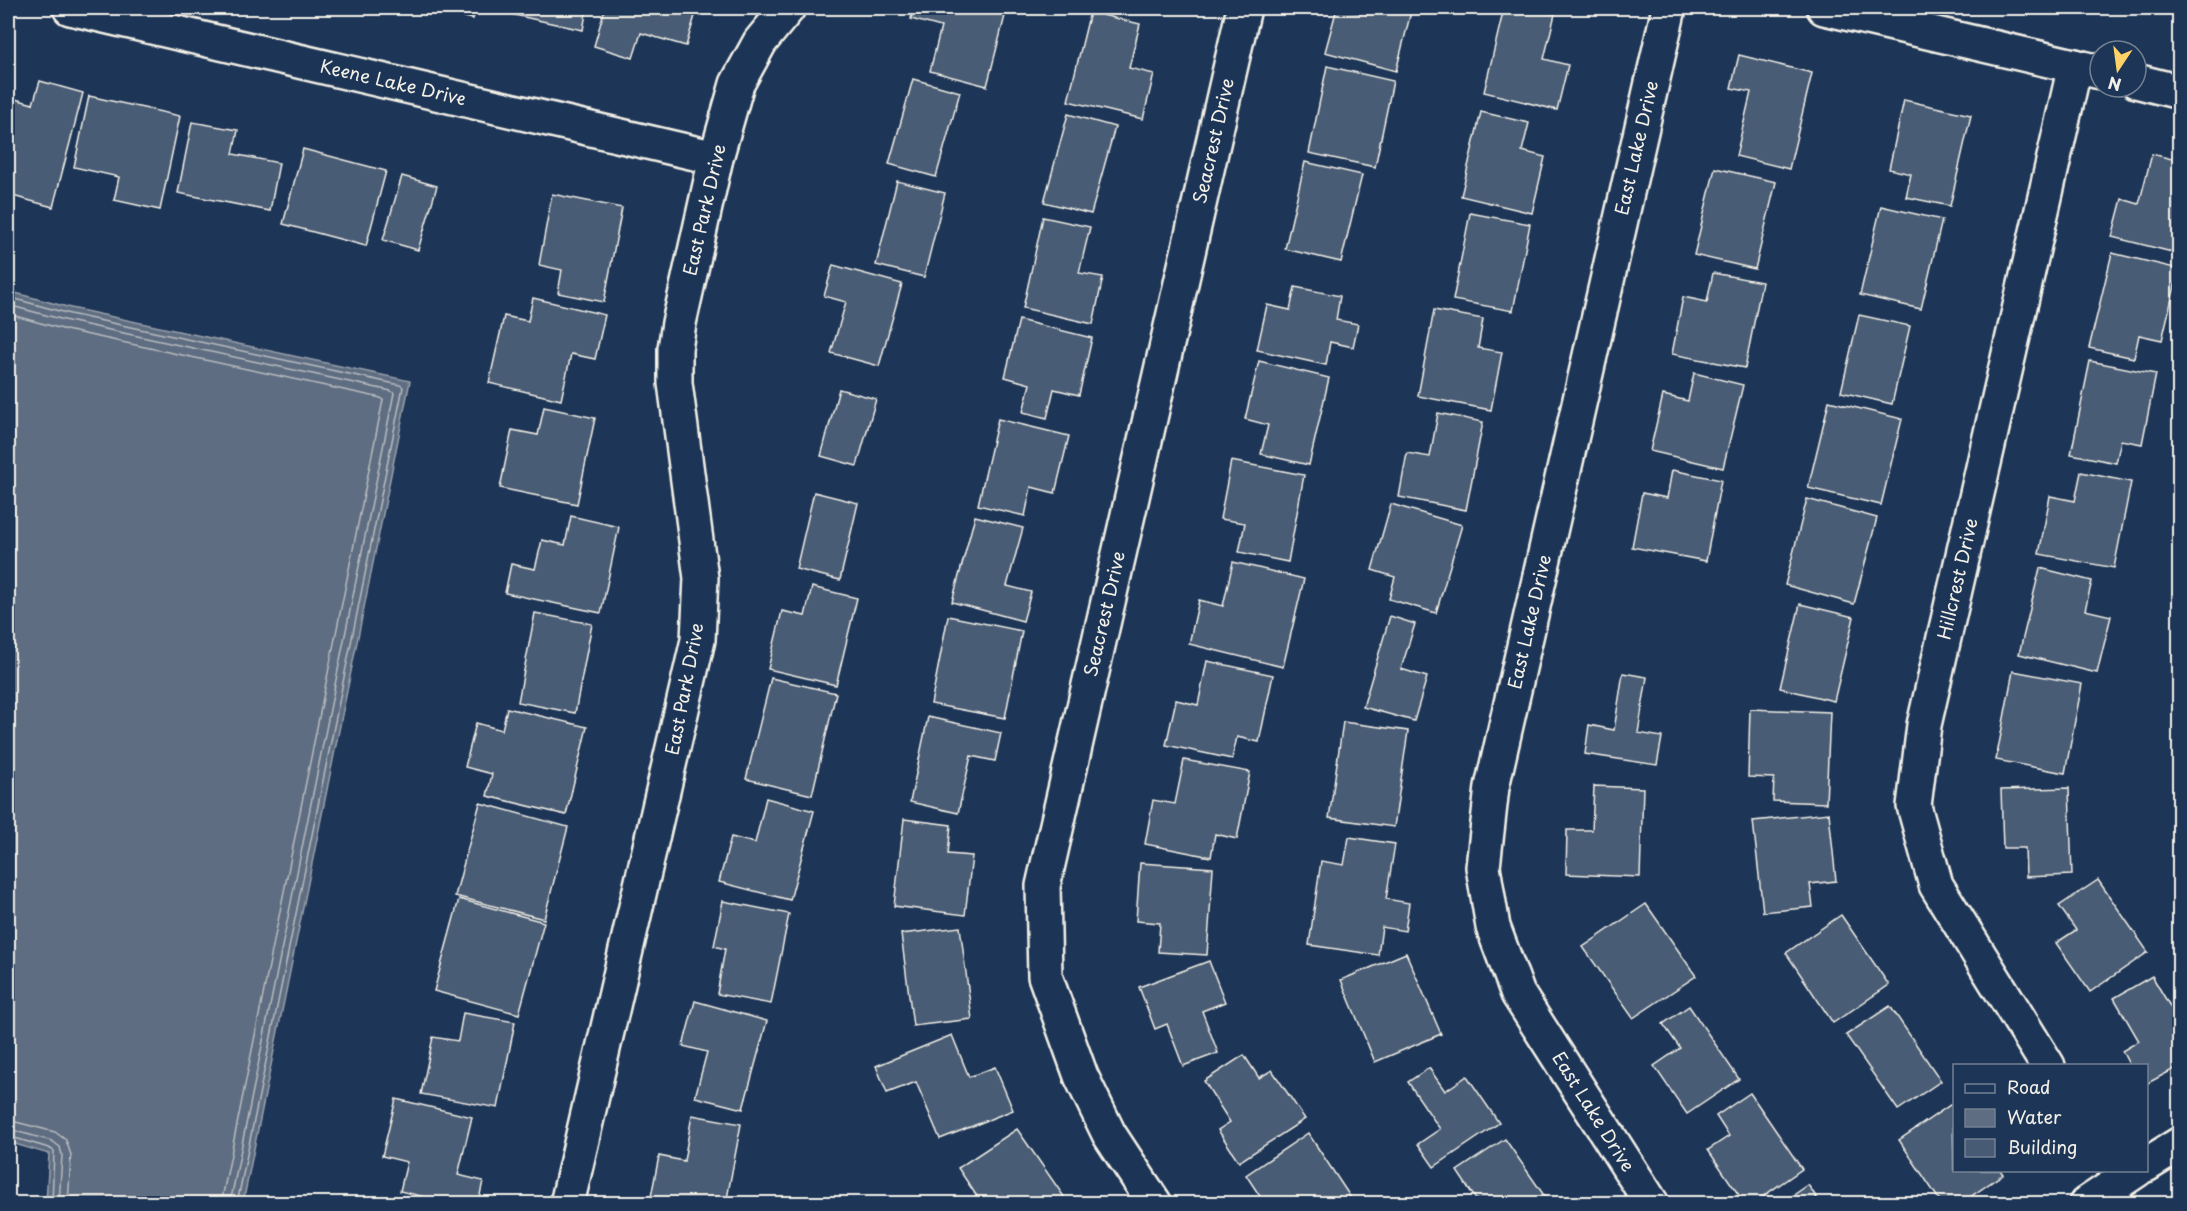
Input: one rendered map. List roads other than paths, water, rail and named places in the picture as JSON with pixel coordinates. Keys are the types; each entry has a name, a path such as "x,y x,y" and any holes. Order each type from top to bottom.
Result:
{"street":[{"name":"Keene Lake Drive","path":"70,8 716,158"},
{"name":"East Park Drive","path":"567,1203 698,640 701,578 675,383 675,349 679,323 716,158 737,84 760,42 788,8"},
{"name":"Seacrest Drive","path":"1155,1203 1109,1134 1081,1076 1045,976 1043,886 1244,8"},
{"name":"East Lake Drive","path":"1652,1203 1518,994 1493,927 1483,867 1492,787 1669,8"},
{"path":"1824,8 2088,69"},
{"name":"Hillcrest Drive","path":"2047,1064 1936,885 1914,806 1924,725 2088,69"},
{"path":"2148,84 2180,92"},
{"path":"2148,1162 2180,1144"},
{"path":"2086,1203 2129,1172"}],"water":[{"path":"8,291 71,308 410,381 243,1203 46,1203 49,1154 8,1142"}]}
